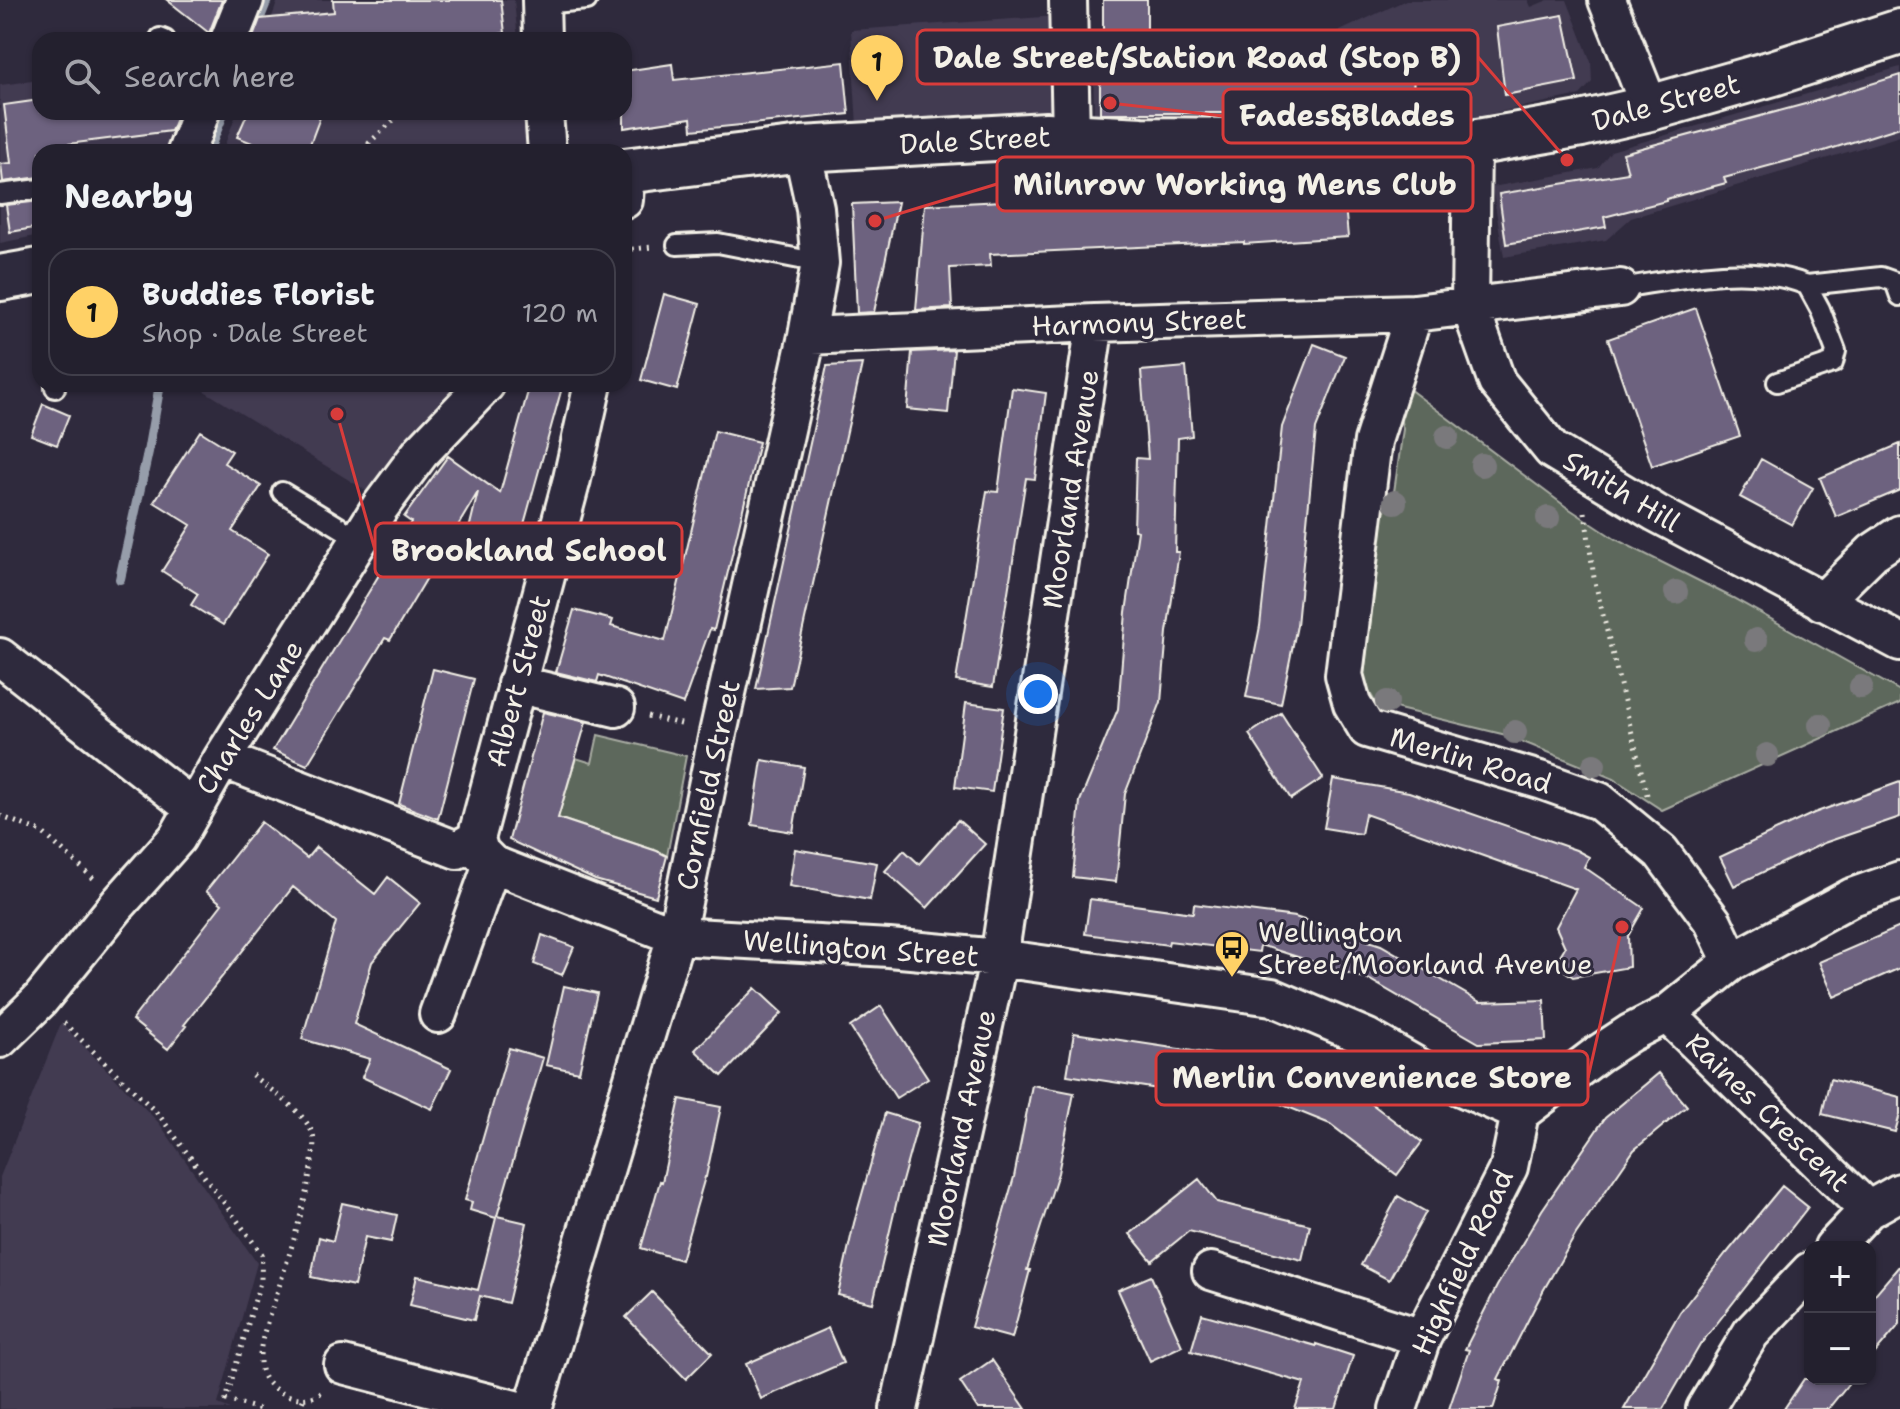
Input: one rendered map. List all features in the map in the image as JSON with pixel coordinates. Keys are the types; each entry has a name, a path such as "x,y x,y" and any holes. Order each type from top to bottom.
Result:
{"street":[{"path":"232,32 245,0"},
{"path":"1068,0 1071,136"},
{"path":"1607,0 1650,108"},
{"path":"542,2 542,32"},
{"name":"Dale Street","path":"632,180 802,149 1046,135 1142,140 1472,143 1650,108 1900,32"},
{"path":"189,144 198,120"},
{"path":"545,120 546,144"},
{"name":"Smith Hill","path":"1472,143 1470,306 1497,382 1552,450 1656,513 1900,642"},
{"name":"Cornfield Street","path":"533,1409 676,936 807,336 820,263 815,208 802,149"},
{"path":"0,278 32,272"},
{"name":"Harmony Street","path":"807,336 1414,313 1620,288"},
{"name":"Merlin Road","path":"1414,313 1373,441 1344,675 1352,704 1367,729 1543,781 1599,801 1661,852 1713,922 1732,962"},
{"name":"Moorland Avenue","path":"899,1409 999,958 1095,323"},
{"name":"Charles Lane","path":"0,1039 40,1000 177,838 222,759 380,507 421,452 478,392"},
{"name":"Albert Street","path":"438,1014 484,852 516,684 572,479 591,392"},
{"path":"1822,602 1873,552 1900,534"},
{"path":"0,657 193,808"},
{"path":"516,684 616,708"},
{"name":"Wellington Street","path":"222,759 457,850 484,852 676,936 889,948 999,958 1272,997 1366,1037 1429,1073 1520,1113"},
{"path":"1520,1113 1598,1054 1667,1014 1732,962 1852,897 1900,880"},
{"name":"Raines Crescent","path":"1667,1014 1868,1210"},
{"name":"Highfield Road","path":"1398,1409 1422,1338 1509,1167 1520,1113"},
{"path":"1839,1241 1868,1210 1900,1192"},
{"path":"1211,1271 1422,1338"},
{"path":"1705,1409 1751,1333 1804,1277"},
{"path":"343,1365 514,1409"}],"lane":[{"path":"542,2 587,0"},
{"path":"0,194 32,190"},
{"path":"677,245 718,243 820,263"},
{"path":"1620,288 1733,274 1764,274 1807,285 1881,277 1895,282 1900,296"},
{"path":"1777,382 1833,363 1836,357 1820,309 1807,285"},
{"path":"282,492 359,539"}],"path":[{"path":"369,144 394,120"},
{"path":"1579,465 1594,578 1653,819 1641,836"},
{"path":"616,708 718,733"},
{"path":"0,816 42,832 119,903"},
{"path":"40,1000 159,1115 262,1254 261,1279 226,1400 260,1409"},
{"path":"252,1075 302,1117 313,1136 311,1169 301,1217 264,1336 260,1357 266,1382 274,1391 303,1400 327,1389 343,1365"},
{"path":"299,1409 303,1400"}],"shaded area":[{"path":"278,0 514,0 517,32 267,32"},
{"path":"1406,0 1528,0 1531,7 1548,0 1567,0 1591,62 1592,82 1580,95 1475,117 1094,123 1093,38 1323,39"},
{"path":"1058,16 1065,119 857,126 851,30"},
{"path":"1900,67 1900,136 1631,218 1606,240 1504,257 1492,187 1598,168 1611,151"},
{"path":"32,81 32,120 183,120 173,144 32,144 32,237 0,243 0,85"},
{"path":"234,120 526,120 528,144 225,144"},
{"path":"206,392 454,392 370,493"},
{"path":"61,1023 159,1123 257,1263 218,1404 231,1409 0,1409 0,1177"}],"green space":[{"path":"1405,386 1565,506 1615,539 1733,598 1900,691 1900,703 1662,810 1614,779 1506,735 1374,700 1363,681 1384,511 1393,499 1403,429 1397,408"},
{"path":"598,735 686,756 667,856 558,818 576,758 592,763"}],"building":[{"path":"167,0 222,0 208,32"},
{"path":"333,0 501,0 505,32 255,32 260,19 334,12"},
{"path":"1103,0 1147,0 1147,61 1204,61 1204,47 1231,47 1231,64 1341,65 1341,58 1414,57 1413,111 1100,113"},
{"path":"1563,15 1577,81 1505,95 1497,27"},
{"path":"844,62 849,114 692,130 691,118 624,128 624,120 632,120 632,70 672,64 674,80"},
{"path":"1900,75 1900,127 1724,178 1726,183 1604,217 1606,227 1506,244 1499,194 1628,173 1623,153"},
{"path":"32,101 32,120 175,120 171,131 67,144 32,144 32,178 3,182 1,164 11,163 4,105"},
{"path":"244,120 319,120 310,144 255,144 237,137"},
{"path":"1343,183 1348,237 990,254 991,266 950,268 952,308 916,310 925,205"},
{"path":"32,202 32,228 10,232 6,205"},
{"path":"898,202 874,312 857,313 852,204"},
{"path":"664,294 700,304 677,390 641,380"},
{"path":"1696,308 1740,436 1652,466 1608,339"},
{"path":"1314,344 1345,356 1316,429 1297,625 1281,704 1246,697 1260,626 1282,427"},
{"path":"954,350 948,413 907,409 912,352"},
{"path":"862,364 790,687 756,689 827,366"},
{"path":"1186,367 1192,436 1178,438 1175,552 1179,552 1161,702 1125,794 1116,882 1073,877 1080,801 1118,709 1126,612 1138,531 1134,530 1136,458 1148,459 1141,371"},
{"path":"1012,388 1046,393 1035,479 1026,478 993,687 956,681 987,491 998,492"},
{"path":"528,392 561,392 511,571 462,558 478,492 390,640 385,638 307,765 273,750 411,522 404,517 448,456 500,493"},
{"path":"43,404 69,415 57,445 31,435"},
{"path":"200,431 232,451 224,463 261,486 232,531 268,554 223,625 191,605 198,594 162,571 191,525 154,502"},
{"path":"715,431 759,442 714,630 710,629 683,704 599,675 597,682 556,672 574,610 613,620 611,626 665,641"},
{"path":"1900,444 1900,490 1836,517 1820,478"},
{"path":"1761,459 1813,488 1792,525 1740,497"},
{"path":"433,669 474,679 438,819 399,804"},
{"path":"966,703 1004,708 992,792 955,787"},
{"path":"543,712 586,722 558,818 667,856 656,897 595,880 509,840"},
{"path":"1281,713 1323,778 1291,799 1249,734"},
{"path":"762,760 804,767 793,832 752,825"},
{"path":"1333,779 1409,792 1589,857 1584,867 1644,908 1628,936 1629,967 1573,977 1555,964 1565,947 1556,927 1576,889 1365,814 1361,834 1324,828"},
{"path":"1900,782 1900,817 1824,843 1734,886 1720,857 1814,813"},
{"path":"958,820 985,844 927,908 885,871 904,850 919,864"},
{"path":"261,822 307,858 316,847 375,894 388,877 420,903 372,962 354,1024 451,1069 432,1109 362,1077 370,1059 302,1039 336,922 293,887 168,1049 132,1020 222,904 206,891"},
{"path":"795,849 877,863 870,900 789,886"},
{"path":"1090,899 1193,913 1194,904 1295,917 1381,945 1480,1002 1544,1000 1546,1040 1479,1043 1370,980 1260,945 1259,952 1169,941 1168,945 1085,934"},
{"path":"1900,927 1900,968 1834,997 1819,962"},
{"path":"542,935 574,947 562,975 534,964"},
{"path":"564,986 597,993 579,1072 546,1065"},
{"path":"755,988 782,1013 722,1076 695,1050"},
{"path":"881,1006 928,1078 896,1098 850,1027"},
{"path":"1074,1033 1265,1062 1267,1058 1364,1098 1422,1142 1397,1175 1330,1124 1238,1087 1236,1101 1067,1075"},
{"path":"509,1048 543,1058 497,1216 527,1223 508,1303 480,1296 474,1320 410,1305 417,1276 478,1290 496,1218 470,1210 472,1202 465,1200"},
{"path":"1659,1073 1687,1106 1634,1150 1576,1234 1498,1379 1502,1381 1493,1409 1449,1409 1469,1350 1465,1349 1497,1286 1542,1210 1605,1118"},
{"path":"1830,1079 1900,1097 1900,1114 1895,1132 1822,1114"},
{"path":"1032,1085 1074,1093 1058,1173 1027,1270 1030,1270 1012,1338 971,1327 1014,1177"},
{"path":"680,1099 721,1107 706,1177 681,1260 641,1248 662,1182"},
{"path":"885,1113 918,1123 873,1303 838,1295 854,1223"},
{"path":"1199,1179 1217,1202 1310,1225 1302,1260 1189,1231 1152,1261 1130,1234"},
{"path":"1782,1186 1808,1207 1700,1345 1663,1409 1624,1409 1680,1312"},
{"path":"1398,1196 1426,1212 1389,1280 1361,1265"},
{"path":"342,1203 397,1215 391,1242 365,1237 354,1286 311,1277 319,1237 333,1241"},
{"path":"1900,1265 1900,1324 1876,1352 1876,1313 1876,1293"},
{"path":"1151,1276 1182,1346 1150,1361 1118,1290"},
{"path":"652,1292 712,1353 686,1379 626,1317"},
{"path":"1202,1314 1353,1356 1336,1409 1295,1409 1304,1383 1191,1351"},
{"path":"828,1328 843,1363 761,1399 746,1364"},
{"path":"992,1360 1026,1409 978,1409 960,1382"},
{"path":"1804,1379 1804,1385 1847,1385 1828,1409 1784,1409"}],"waterway":[{"path":"254,32 267,0"},
{"path":"211,144 221,120"},
{"path":"120,579 159,392"}],"place":[{"name":"Buddies Florist","path":"877,101"},
{"name":"Fades&Blades","path":"1110,103"},
{"name":"Dale Street/Station Road (Stop B)","path":"1567,160"},
{"name":"Milnrow Working Mens Club","path":"875,221"},
{"name":"Brookland School","path":"337,414"},
{"name":"Merlin Convenience Store","path":"1622,927"},
{"name":"Wellington Street/Moorland Avenue","path":"1232,979"}]}
